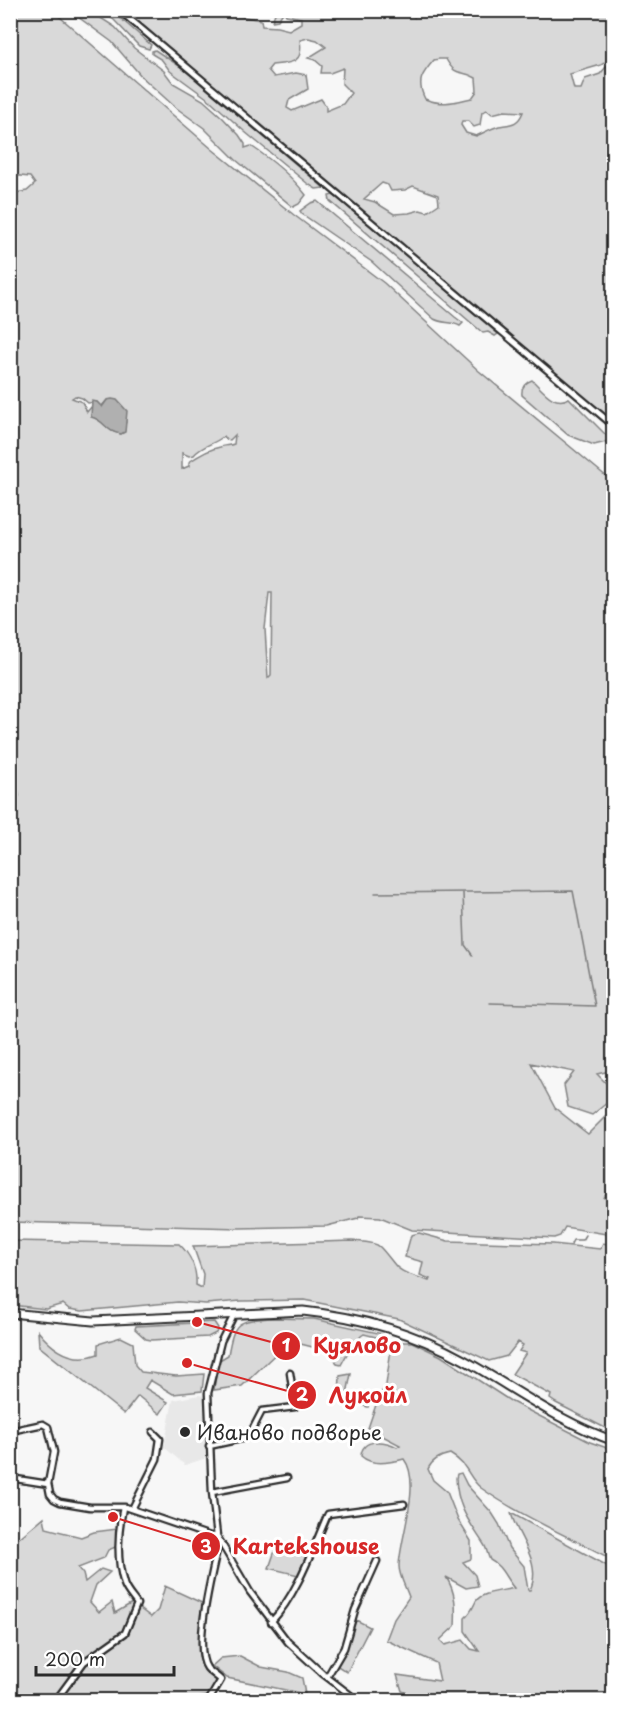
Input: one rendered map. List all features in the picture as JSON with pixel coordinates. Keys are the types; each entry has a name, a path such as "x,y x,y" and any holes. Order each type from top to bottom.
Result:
{"main road":[{"path":"10,1313 93,1321 315,1312 403,1332 463,1359 561,1418 614,1441"}],"street":[{"path":"119,10 614,426"},
{"path":"209,1701 221,1680 207,1667 202,1652 201,1631 218,1538 212,1492 208,1392 221,1341 234,1315"},
{"path":"209,1446 245,1438 262,1411 295,1407 290,1373"},
{"path":"10,1431 43,1424 48,1427 54,1452 48,1484 50,1494 54,1499 90,1507 132,1509 218,1538 250,1592 288,1642 356,1700"},
{"path":"132,1509 157,1459 160,1439 153,1432"},
{"path":"10,1478 48,1484"},
{"path":"212,1492 287,1478"},
{"path":"271,1622 279,1613 295,1584 328,1514 404,1504"},
{"path":"56,1701 84,1662 125,1633 131,1622 137,1604 124,1586 119,1555 119,1526 123,1507"},
{"path":"327,1677 344,1648 355,1610 376,1561"}],"shaded area":[{"path":"408,10 414,17 414,10 613,11 613,58 601,65 570,74 574,89 581,89 585,79 600,74 607,66 613,64 613,423 122,11 147,11 151,15 171,15 179,11 212,11 261,20 262,26 289,30 301,23 301,18 286,15 284,11 278,20 272,21 276,11","holes":["308,38 317,40 326,47 308,58 322,66 321,73 330,73 343,68 342,84 351,93 343,104 326,111 326,106 321,99 292,111 287,108 289,100 308,89 306,75 296,73 274,77 268,70 272,65 295,61 300,54 300,40","446,59 456,71 476,78 477,91 472,98 443,103 425,99 421,82 426,69 434,60","487,110 492,114 504,111 523,112 514,123 496,127 476,136 466,133 461,125 462,121 468,121 474,127 480,125 482,112","382,183 388,185 391,191 405,190 413,186 438,195 439,204 427,212 420,210 394,214 375,202 364,199"]},
{"path":"11,11 53,11 212,149 384,283 479,371 613,482 614,1070 597,1074 606,1083 613,1083 613,1098 592,1115 568,1107 564,1085 574,1072 531,1063 555,1108 588,1134 613,1109 613,1232 606,1234 565,1227 560,1236 554,1238 412,1230 380,1217 359,1216 327,1226 240,1228 11,1222 10,1115 14,1113 10,1110 10,793 19,796 17,782 10,778 10,194 27,191 35,184 30,177 11,175","holes":["75,396 88,403 97,402 101,407 107,400 119,404 126,422 121,434 112,431 96,418 92,406 87,412 82,402 72,398","235,435 234,444 208,451 182,469 182,453 189,456 194,455 224,436 230,440","269,593 272,593 271,675 268,678 265,629"]},
{"path":"70,11 90,11 115,27 134,48 164,71 173,83 203,100 239,135 245,148 251,146 274,162 294,181 306,195 299,204 293,207 236,160 204,128 175,107 142,77 112,42"},
{"path":"101,11 112,11 151,45 149,49 139,46 114,20"},
{"path":"155,50 181,67 324,188 316,189 308,184 211,101 170,71 162,60 152,54"},
{"path":"333,195 498,334 495,336 488,332 483,333 330,201 329,196"},
{"path":"317,201 463,323 460,326 434,319 372,262 302,214 300,211"},
{"path":"532,380 554,399 569,398 609,438 606,442 594,445 568,435 522,395 524,385"},
{"path":"107,400 117,400 127,411 125,432 121,434 112,431 91,417 92,401 102,407"},
{"path":"419,1233 448,1241 553,1244 600,1249 603,1243 613,1245 613,1432 556,1403 550,1399 551,1395 512,1374 526,1353 519,1351 523,1345 518,1342 507,1356 489,1361 399,1319 304,1300 206,1304 178,1302 82,1311 69,1309 63,1304 46,1309 11,1305 11,1241 179,1244 192,1263 196,1285 202,1288 203,1274 193,1246 366,1242 380,1247 402,1271 429,1281 430,1279 420,1275 423,1262 405,1257 411,1235"},
{"path":"314,1319 383,1334 383,1337 364,1334 361,1336 341,1365 337,1364 332,1352 289,1341 242,1386 214,1390 218,1361 228,1355 233,1335 239,1325 251,1320"},
{"path":"214,1322 218,1328 216,1333 208,1337 151,1340 146,1339 135,1329 136,1326"},
{"path":"38,1331 57,1349 80,1357 98,1354 98,1344 121,1337 133,1343 135,1365 141,1372 176,1376 204,1374 202,1391 173,1394 150,1380 145,1388 168,1402 160,1414 138,1396 124,1414 39,1346"},
{"path":"392,1342 412,1342 441,1356 512,1402 590,1442 613,1450 613,1560 529,1517 481,1488 461,1463 450,1454 437,1459 428,1469 433,1480 447,1492 458,1520 471,1541 471,1559 463,1562 475,1575 478,1586 466,1588 446,1577 455,1600 455,1626 440,1640 445,1645 463,1640 471,1649 479,1651 465,1631 465,1618 479,1598 514,1588 490,1560 484,1545 464,1512 456,1478 457,1474 461,1473 467,1485 492,1513 509,1548 524,1566 528,1590 533,1580 532,1560 511,1513 613,1569 613,1700 427,1700 402,1691 397,1675 440,1681 436,1663 386,1640 394,1619 409,1597 399,1566 409,1511 411,1482 409,1469 404,1459 375,1462 361,1456 362,1450 370,1443 381,1442 397,1447 400,1445 373,1433 368,1428 379,1396 386,1385"},
{"path":"351,1374 347,1394 369,1401 368,1407 347,1401 339,1396 340,1376"},
{"path":"203,1396 206,1458 185,1465 164,1447 173,1400"},
{"path":"44,1517 46,1528 81,1537 94,1532 117,1529 118,1546 108,1550 104,1558 78,1568 85,1582 101,1569 110,1572 96,1585 90,1602 99,1612 112,1602 115,1613 132,1603 151,1617 158,1610 165,1586 204,1604 199,1650 201,1663 218,1681 208,1696 187,1700 11,1700 10,1530 19,1538"},
{"path":"278,1542 308,1554 298,1575 269,1568"},
{"path":"356,1620 370,1627 347,1672 336,1665"},
{"path":"240,1656 261,1667 288,1672 302,1678 305,1694 227,1678 212,1666 221,1658"}],"waterway":[{"path":"375,893 573,891 595,1006 490,1003"},
{"path":"463,893 465,945 473,956"},
{"path":"604,1198 610,1188"},
{"path":"571,1244 573,1240 582,1240 585,1235"}],"place":[{"name":"Куялово","path":"197,1322"},
{"name":"Лукойл","path":"187,1363"},
{"name":"Иваново подворье","path":"185,1432"},
{"name":"Kartekshouse","path":"113,1517"}]}
